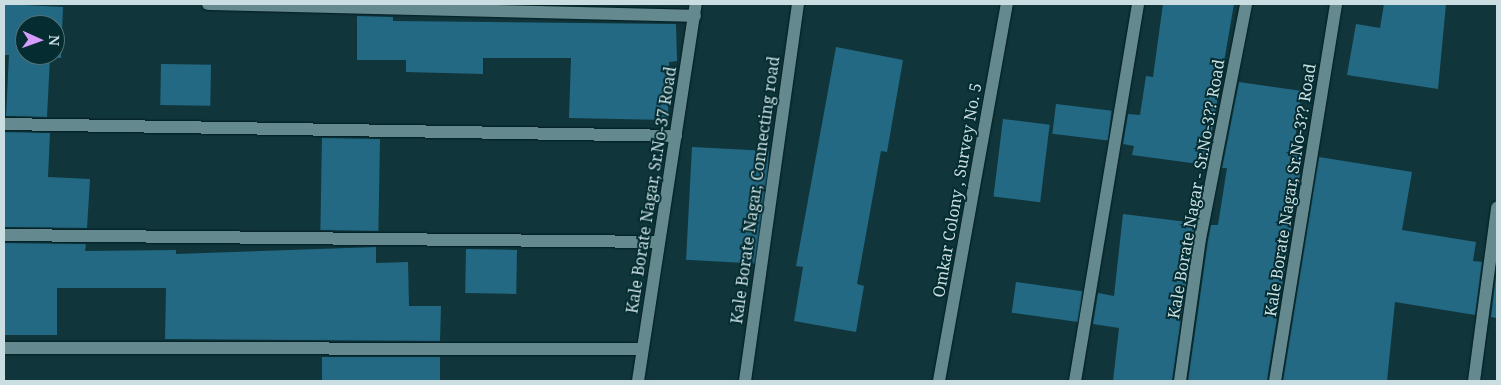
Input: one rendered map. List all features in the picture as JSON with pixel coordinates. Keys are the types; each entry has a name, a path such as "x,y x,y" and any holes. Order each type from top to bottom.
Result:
{"street":[{"path":"208,4 695,10"},
{"name":"Kale Borate Nagar, Connecting road","path":"746,381 798,4"},
{"name":"Omkar Colony , Survey No. 5","path":"939,381 1006,4"},
{"path":"1075,381 1138,4"},
{"name":"Kale Borate Nagar - Sr.No-3?? Road","path":"1180,381 1200,239 1246,4"},
{"name":"Kale Borate Nagar, Sr.No-3?? Road","path":"1275,381 1336,4"},
{"name":"Kale Borate Nagar, Sr.No-37 Road","path":"638,381 695,10"},
{"path":"4,124 676,136"},
{"path":"1474,381 1497,208"},
{"path":"4,235 659,242"},
{"path":"4,348 642,349"}],"building":[{"path":"4,4 63,7 63,15 15,15 15,65 50,65 47,117 6,116 9,55 4,55"},
{"path":"1163,4 1234,4 1206,165 1132,155 1134,146 1123,144 1128,114 1140,115 1146,76 1153,77"},
{"path":"1384,4 1446,4 1438,89 1347,75 1356,24 1380,28"},
{"path":"357,16 393,17 393,21 676,24 677,61 669,62 668,120 569,118 571,58 483,58 483,74 406,72 406,60 357,60"},
{"path":"836,47 903,60 887,152 881,151 857,284 864,286 856,332 794,321 803,267 796,266"},
{"path":"161,64 211,65 210,106 160,105"},
{"path":"1239,82 1302,91 1293,153 1303,155 1267,381 1188,381 1208,240 1211,225 1218,225 1227,168 1222,168"},
{"path":"1056,104 1112,111 1108,141 1052,134"},
{"path":"1003,119 1050,125 1040,202 993,196"},
{"path":"4,132 50,133 48,177 90,179 87,228 4,227"},
{"path":"322,138 380,139 378,231 320,230"},
{"path":"692,147 769,151 763,264 686,260"},
{"path":"1319,157 1412,172 1402,230 1476,242 1473,261 1482,262 1475,315 1395,302 1387,381 1283,381"},
{"path":"1123,214 1195,223 1172,381 1113,381 1119,328 1093,324 1098,293 1114,296"},
{"path":"4,243 86,244 85,251 176,250 176,254 376,247 376,263 408,262 409,306 441,306 440,341 165,339 166,288 57,288 57,335 4,335"},
{"path":"466,249 517,250 516,294 465,293"},
{"path":"1497,268 1497,318 1491,317"},
{"path":"1016,282 1082,291 1078,322 1012,313"},
{"path":"322,357 440,357 440,381 322,381"}]}
